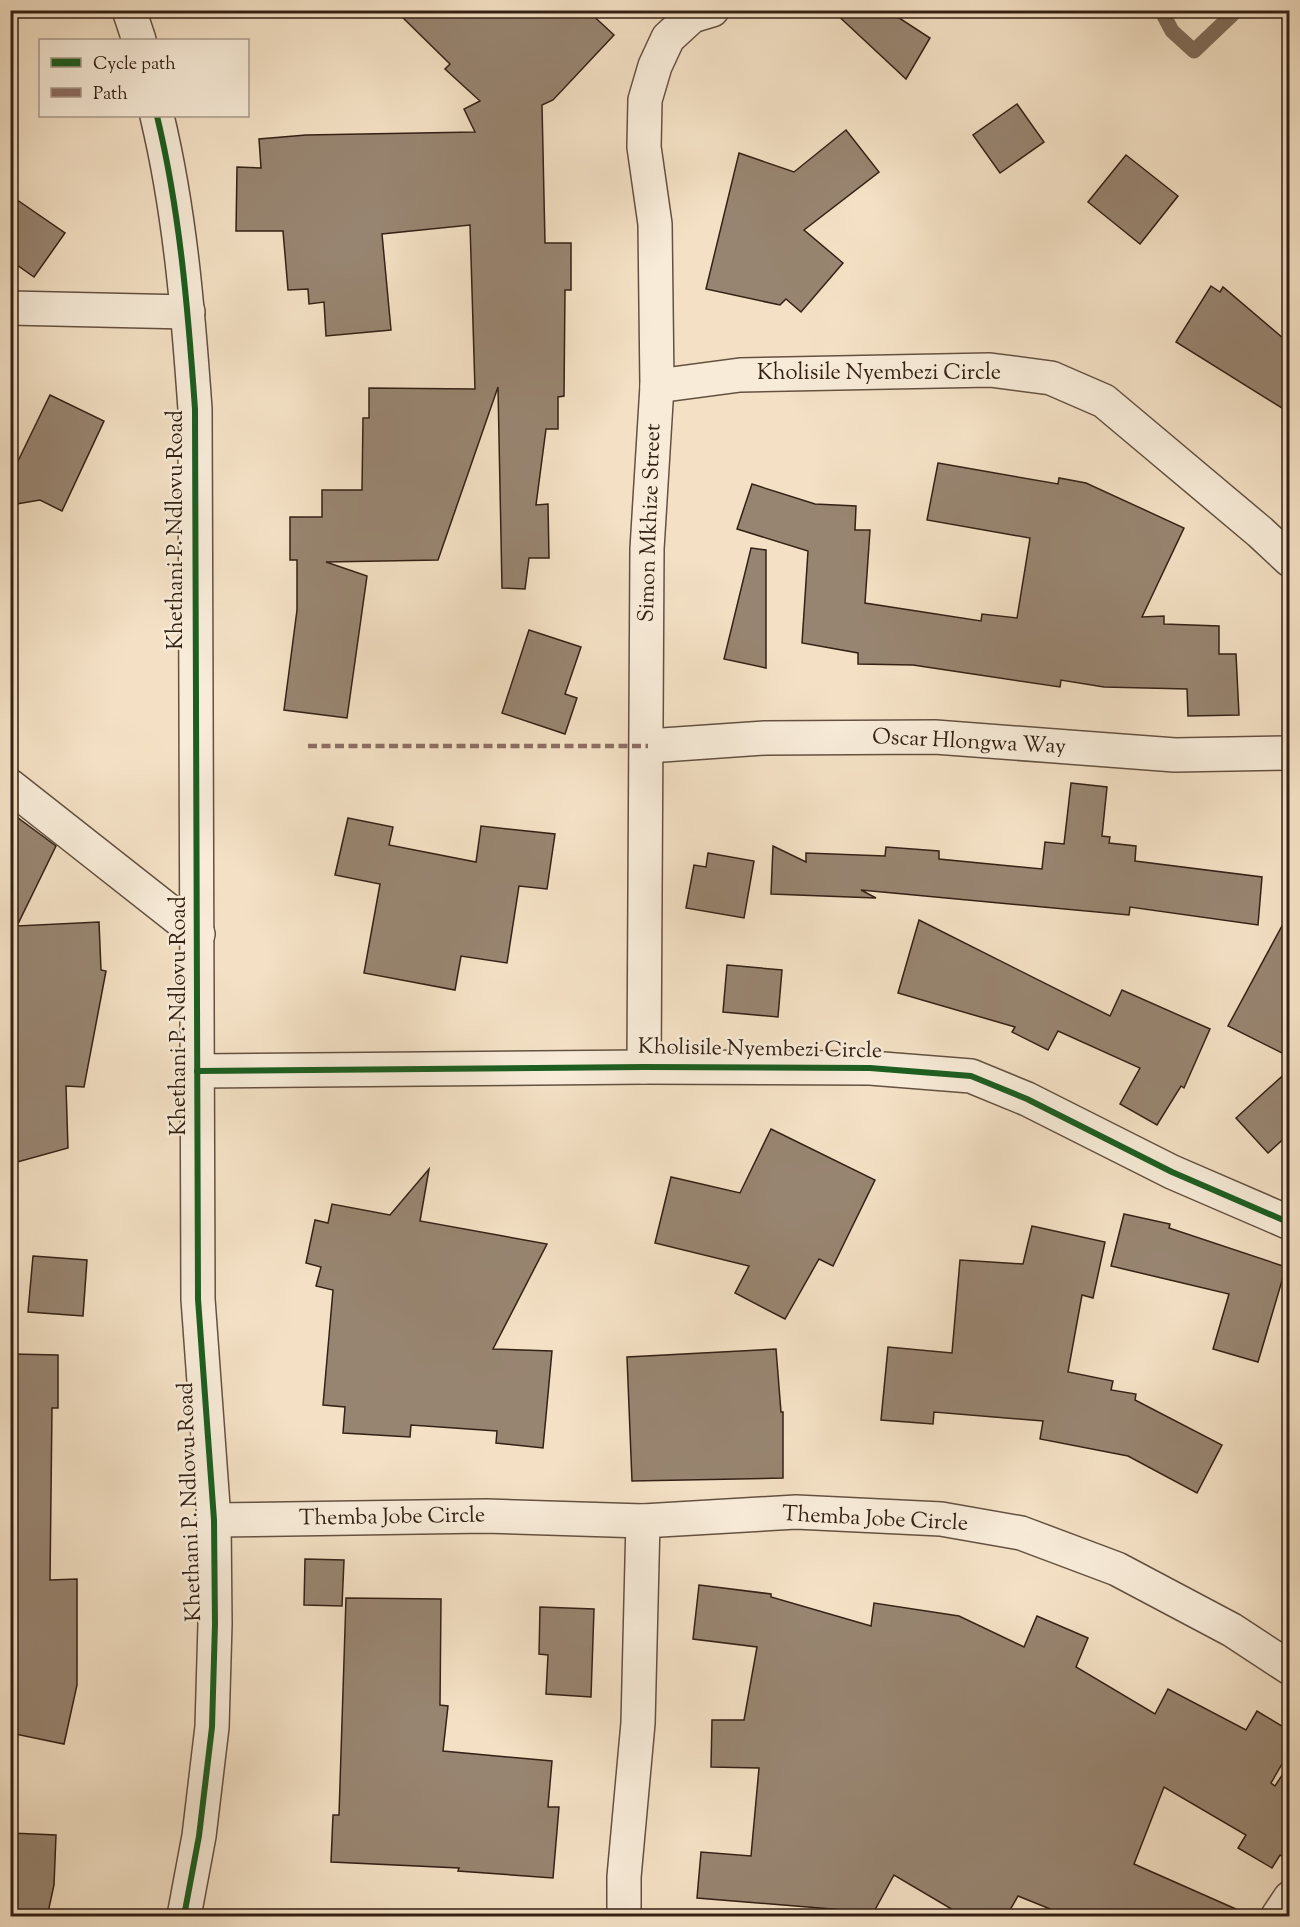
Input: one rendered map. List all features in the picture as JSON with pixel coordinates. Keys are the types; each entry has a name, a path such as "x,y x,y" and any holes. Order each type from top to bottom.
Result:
{"street":[{"path":"129,10 139,39"},
{"name":"Simon Mkhize Street","path":"644,1067 648,746 647,549 657,386 655,224 644,147 645,100 655,66 668,38 692,16 712,10"},
{"name":"Khethani P. Ndlovu Road","path":"157,117 172,177 188,312 195,409 198,1299 214,1520 212,1727 200,1836 184,1917"},
{"path":"10,308 188,312"},
{"name":"Kholisile Nyembezi Circle","path":"657,386 740,375 968,370 990,370 1051,378 1104,401 1290,560"},
{"name":"Oscar Hlongwa Way","path":"648,746 765,738 935,737 1175,755 1290,753"},
{"path":"10,786 198,934"},
{"name":"Kholisile Nyembezi Circle","path":"197,1071 644,1067 870,1068 972,1076 1027,1099 1172,1172 1290,1223"},
{"name":"Themba Jobe Circle","path":"214,1520 486,1516 643,1521 796,1512 941,1519 1021,1533 1117,1569 1232,1630 1290,1668"},
{"path":"624,1917 624,1877 638,1723 643,1521"},
{"path":"1278,1917 1290,1898"}],"building":[{"path":"395,10 587,10 614,35 553,100 542,105 545,243 571,243 571,290 565,290 564,396 558,397 558,429 546,429 536,505 548,504 549,558 529,558 525,589 502,588 498,387 438,560 326,562 367,576 347,718 284,710 297,610 297,560 290,560 290,517 322,517 322,490 362,490 363,418 369,418 369,388 475,389 470,225 382,234 391,330 326,336 324,302 309,304 308,289 288,290 283,231 236,231 237,167 261,168 259,139 306,135 475,132 464,109 480,101 445,69 450,64"},
{"path":"832,10 887,10 930,38 906,79"},
{"path":"1017,104 1044,142 1000,173 973,135"},
{"path":"846,130 879,172 804,230 843,263 801,312 786,299 780,305 706,289 739,153 794,172"},
{"path":"1126,155 1178,196 1140,244 1088,202"},
{"path":"10,195 65,233 34,277 10,260"},
{"path":"1211,286 1220,292 1223,287 1290,344 1290,413 1176,342"},
{"path":"50,395 104,421 62,511 40,500 10,505 10,467 17,463"},
{"path":"938,463 1058,484 1059,478 1086,483 1184,528 1142,617 1164,616 1164,624 1219,626 1219,654 1236,654 1239,715 1188,716 1187,689 1104,687 1061,680 1060,687 913,665 858,664 858,653 802,643 808,551 737,529 752,484 815,504 856,506 855,530 870,530 865,603 981,621 982,614 1017,618 1030,538 927,520"},
{"path":"751,548 766,550 766,668 724,659"},
{"path":"529,630 581,647 565,694 577,698 565,734 502,713"},
{"path":"1071,783 1107,787 1102,836 1110,837 1109,843 1136,846 1135,861 1262,877 1258,925 1130,907 1129,915 861,890 876,898 771,894 773,846 806,862 806,853 885,856 886,847 939,851 939,859 1042,869 1045,842 1064,844"},
{"path":"10,812 56,846 17,926 99,922 101,970 106,971 84,1087 66,1086 68,1148 10,1164"},
{"path":"348,818 393,827 389,845 476,862 481,826 555,834 547,889 519,886 507,963 461,956 455,990 364,973 380,884 335,875"},
{"path":"708,853 754,861 744,918 686,908 694,865 706,867"},
{"path":"1290,911 1290,1057 1228,1026"},
{"path":"919,920 1110,1016 1122,990 1210,1029 1184,1088 1181,1086 1157,1125 1120,1104 1140,1068 1058,1031 1048,1050 1012,1032 1015,1027 898,993"},
{"path":"727,965 782,970 778,1017 723,1012"},
{"path":"1290,1069 1290,1133 1268,1153 1236,1118"},
{"path":"771,1129 875,1180 833,1266 819,1259 785,1319 735,1293 749,1266 655,1243 671,1177 740,1193"},
{"path":"429,1169 420,1221 547,1244 493,1349 552,1351 543,1448 496,1443 497,1431 411,1425 410,1437 343,1433 345,1407 323,1405 333,1290 316,1286 321,1267 306,1263 315,1220 328,1223 332,1204 390,1215"},
{"path":"1124,1214 1170,1224 1169,1228 1286,1267 1258,1362 1213,1349 1229,1294 1111,1266"},
{"path":"1032,1226 1105,1242 1093,1298 1082,1295 1068,1372 1113,1381 1111,1390 1136,1394 1135,1400 1222,1445 1197,1493 1128,1456 1040,1439 1043,1421 934,1412 933,1424 881,1420 888,1347 952,1353 960,1260 1023,1264"},
{"path":"33,1256 87,1260 83,1316 28,1312"},
{"path":"776,1349 781,1412 783,1412 783,1478 632,1481 627,1357"},
{"path":"11,1354 58,1355 58,1408 52,1408 50,1580 77,1579 77,1685 64,1744 10,1733"},
{"path":"305,1559 344,1560 342,1606 304,1605"},
{"path":"699,1585 771,1594 771,1597 871,1626 874,1603 959,1616 1024,1647 1037,1616 1088,1638 1076,1667 1155,1714 1168,1689 1246,1730 1257,1711 1290,1731 1290,1750 1271,1783 1275,1786 1290,1763 1290,1860 1280,1855 1272,1868 1238,1848 1246,1835 1164,1787 1134,1864 1254,1917 1070,1917 1018,1896 1006,1917 965,1917 894,1875 871,1917 857,1917 844,1910 697,1898 701,1852 751,1856 759,1768 711,1767 712,1720 744,1720 757,1647 693,1639"},
{"path":"346,1598 441,1599 440,1705 448,1706 443,1751 552,1761 548,1807 559,1807 553,1878 458,1871 459,1868 331,1862 333,1815 339,1815"},
{"path":"540,1607 594,1609 591,1697 546,1694 548,1655 539,1654"},
{"path":"10,1833 56,1835 54,1885 47,1917 10,1917"}],"waterway":[{"path":"1161,10 1172,31 1194,51 1237,10"}],"marked path":[{"path":"308,746 648,746"}],"cycle path":[{"path":"157,117 177,225 186,298 195,409 198,1299 214,1520 215,1624 212,1727 199,1836 184,1916"},
{"path":"197,1071 644,1067 870,1068 971,1076 1027,1099 1172,1172 1290,1223"}]}
